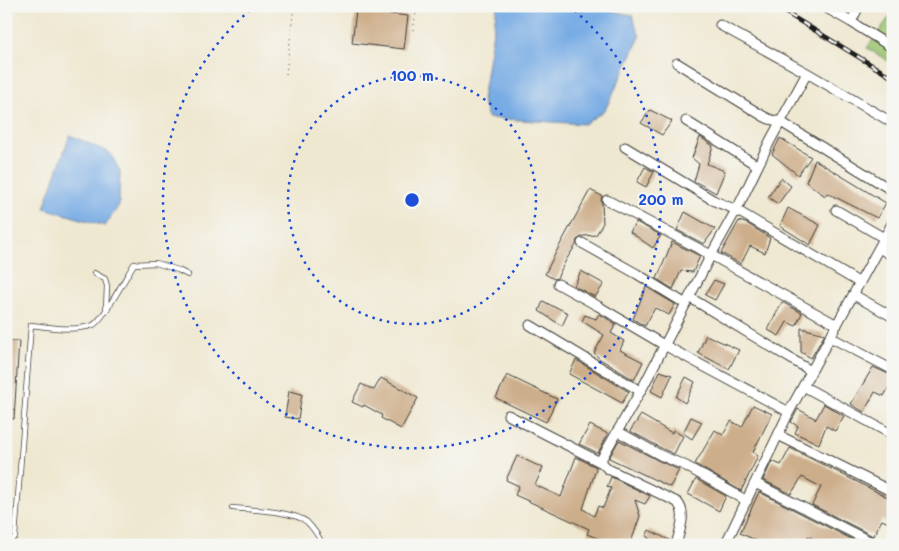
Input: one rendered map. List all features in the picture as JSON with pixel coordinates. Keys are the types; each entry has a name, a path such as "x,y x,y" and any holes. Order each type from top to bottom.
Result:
{"street":[{"path":"823,6 893,48"},
{"path":"851,22 859,6"},
{"path":"720,24 893,123"},
{"path":"677,63 763,116 780,122 893,191"},
{"path":"602,463 602,458 640,391 807,73"},
{"path":"686,121 758,166"},
{"path":"625,147 719,204 736,210 860,283"},
{"path":"607,200 838,324"},
{"path":"836,210 884,238"},
{"path":"725,545 789,412 893,222"},
{"path":"582,243 811,371"},
{"path":"879,248 893,256"},
{"path":"558,284 664,345 789,412"},
{"path":"854,295 893,317"},
{"path":"530,325 640,391"},
{"path":"830,338 893,370"},
{"path":"803,386 893,435"},
{"path":"508,415 602,463 608,469 677,502 680,505 682,518 676,545"},
{"path":"617,432 660,455 686,466 747,501"},
{"path":"778,435 893,492"},
{"path":"755,483 878,545"}],"lane":[{"path":"6,543 15,537 31,325 78,328 95,324 106,310 134,264 156,264 188,275"},
{"path":"94,273 105,279 108,286 106,310"},
{"path":"233,508 289,514 306,521 323,545"}],"path":[{"path":"286,74 294,6"},
{"path":"413,30 417,6"}],"green space":[{"path":"893,12 893,64 867,48"}],"water":[{"path":"497,6 586,6 632,15 640,37 605,110 585,124 488,118 482,100"},
{"path":"70,135 110,153 120,171 119,205 105,226 44,208"}],"building":[{"path":"356,10 408,16 404,49 352,43"},
{"path":"650,110 672,121 662,135 641,123"},
{"path":"700,137 713,146 707,164 725,171 716,193 694,181 699,164 692,158"},
{"path":"780,138 811,157 798,175 772,154"},
{"path":"815,160 886,203 877,218 827,193 825,196 806,182"},
{"path":"645,167 654,172 646,187 637,182"},
{"path":"781,178 791,186 778,204 768,197"},
{"path":"590,190 602,196 603,223 596,235 583,236 577,240 557,278 554,279 545,274"},
{"path":"788,208 820,225 810,245 780,226"},
{"path":"685,212 715,229 704,244 677,230"},
{"path":"739,221 748,224 770,238 765,253 750,246 741,264 721,253"},
{"path":"636,222 661,235 653,248 630,232"},
{"path":"672,242 700,256 693,272 681,271 673,289 657,279"},
{"path":"581,271 604,284 595,297 574,286"},
{"path":"714,280 724,284 715,300 705,295"},
{"path":"646,287 675,304 669,315 655,308 645,326 633,319"},
{"path":"543,301 568,313 562,326 539,311"},
{"path":"782,302 802,313 796,326 787,322 779,336 768,330"},
{"path":"599,314 616,324 611,333 624,341 620,350 643,362 634,380 600,359 594,353 604,335 582,321 585,315 596,319"},
{"path":"801,328 825,334 811,358 801,352"},
{"path":"706,335 739,350 729,369 698,353"},
{"path":"6,341 19,341 14,419 6,418"},
{"path":"576,360 629,392 622,403 569,374"},
{"path":"873,367 893,376 893,380 884,396 875,392 864,412 851,404"},
{"path":"660,371 672,375 662,397 651,391"},
{"path":"507,375 557,399 546,422 496,398"},
{"path":"686,377 695,382 685,403 676,397"},
{"path":"381,378 418,398 401,429 381,418 382,415 364,405 363,407 352,402 361,384 374,390"},
{"path":"289,391 302,394 298,419 285,417"},
{"path":"824,404 844,416 835,431 826,426 819,444 795,433 798,426 791,422 798,409 816,419"},
{"path":"753,405 772,414 753,452 758,456 741,491 695,464 715,430 723,435 731,421 742,427"},
{"path":"641,415 672,433 673,430 683,436 674,454 630,431"},
{"path":"691,417 702,422 692,439 683,433"},
{"path":"590,425 608,434 598,453 579,444"},
{"path":"619,440 679,470 670,487 609,458"},
{"path":"790,448 893,500 893,525 882,520 873,536 812,505 821,487 802,477 791,494 763,480 772,461 781,465"},
{"path":"517,456 543,468 535,485 561,497 576,457 596,467 583,509 594,516 598,506 603,508 611,488 607,487 611,477 650,496 645,504 635,500 640,516 630,545 614,545 587,534 589,529 515,495 519,486 506,480"},
{"path":"696,479 726,496 719,511 688,494"},
{"path":"759,492 863,545 826,545 808,536 803,545 766,545 740,533"},
{"path":"649,530 671,541 670,545 645,545 649,538 646,536"}],"railway":[{"path":"775,6 893,78"}]}
